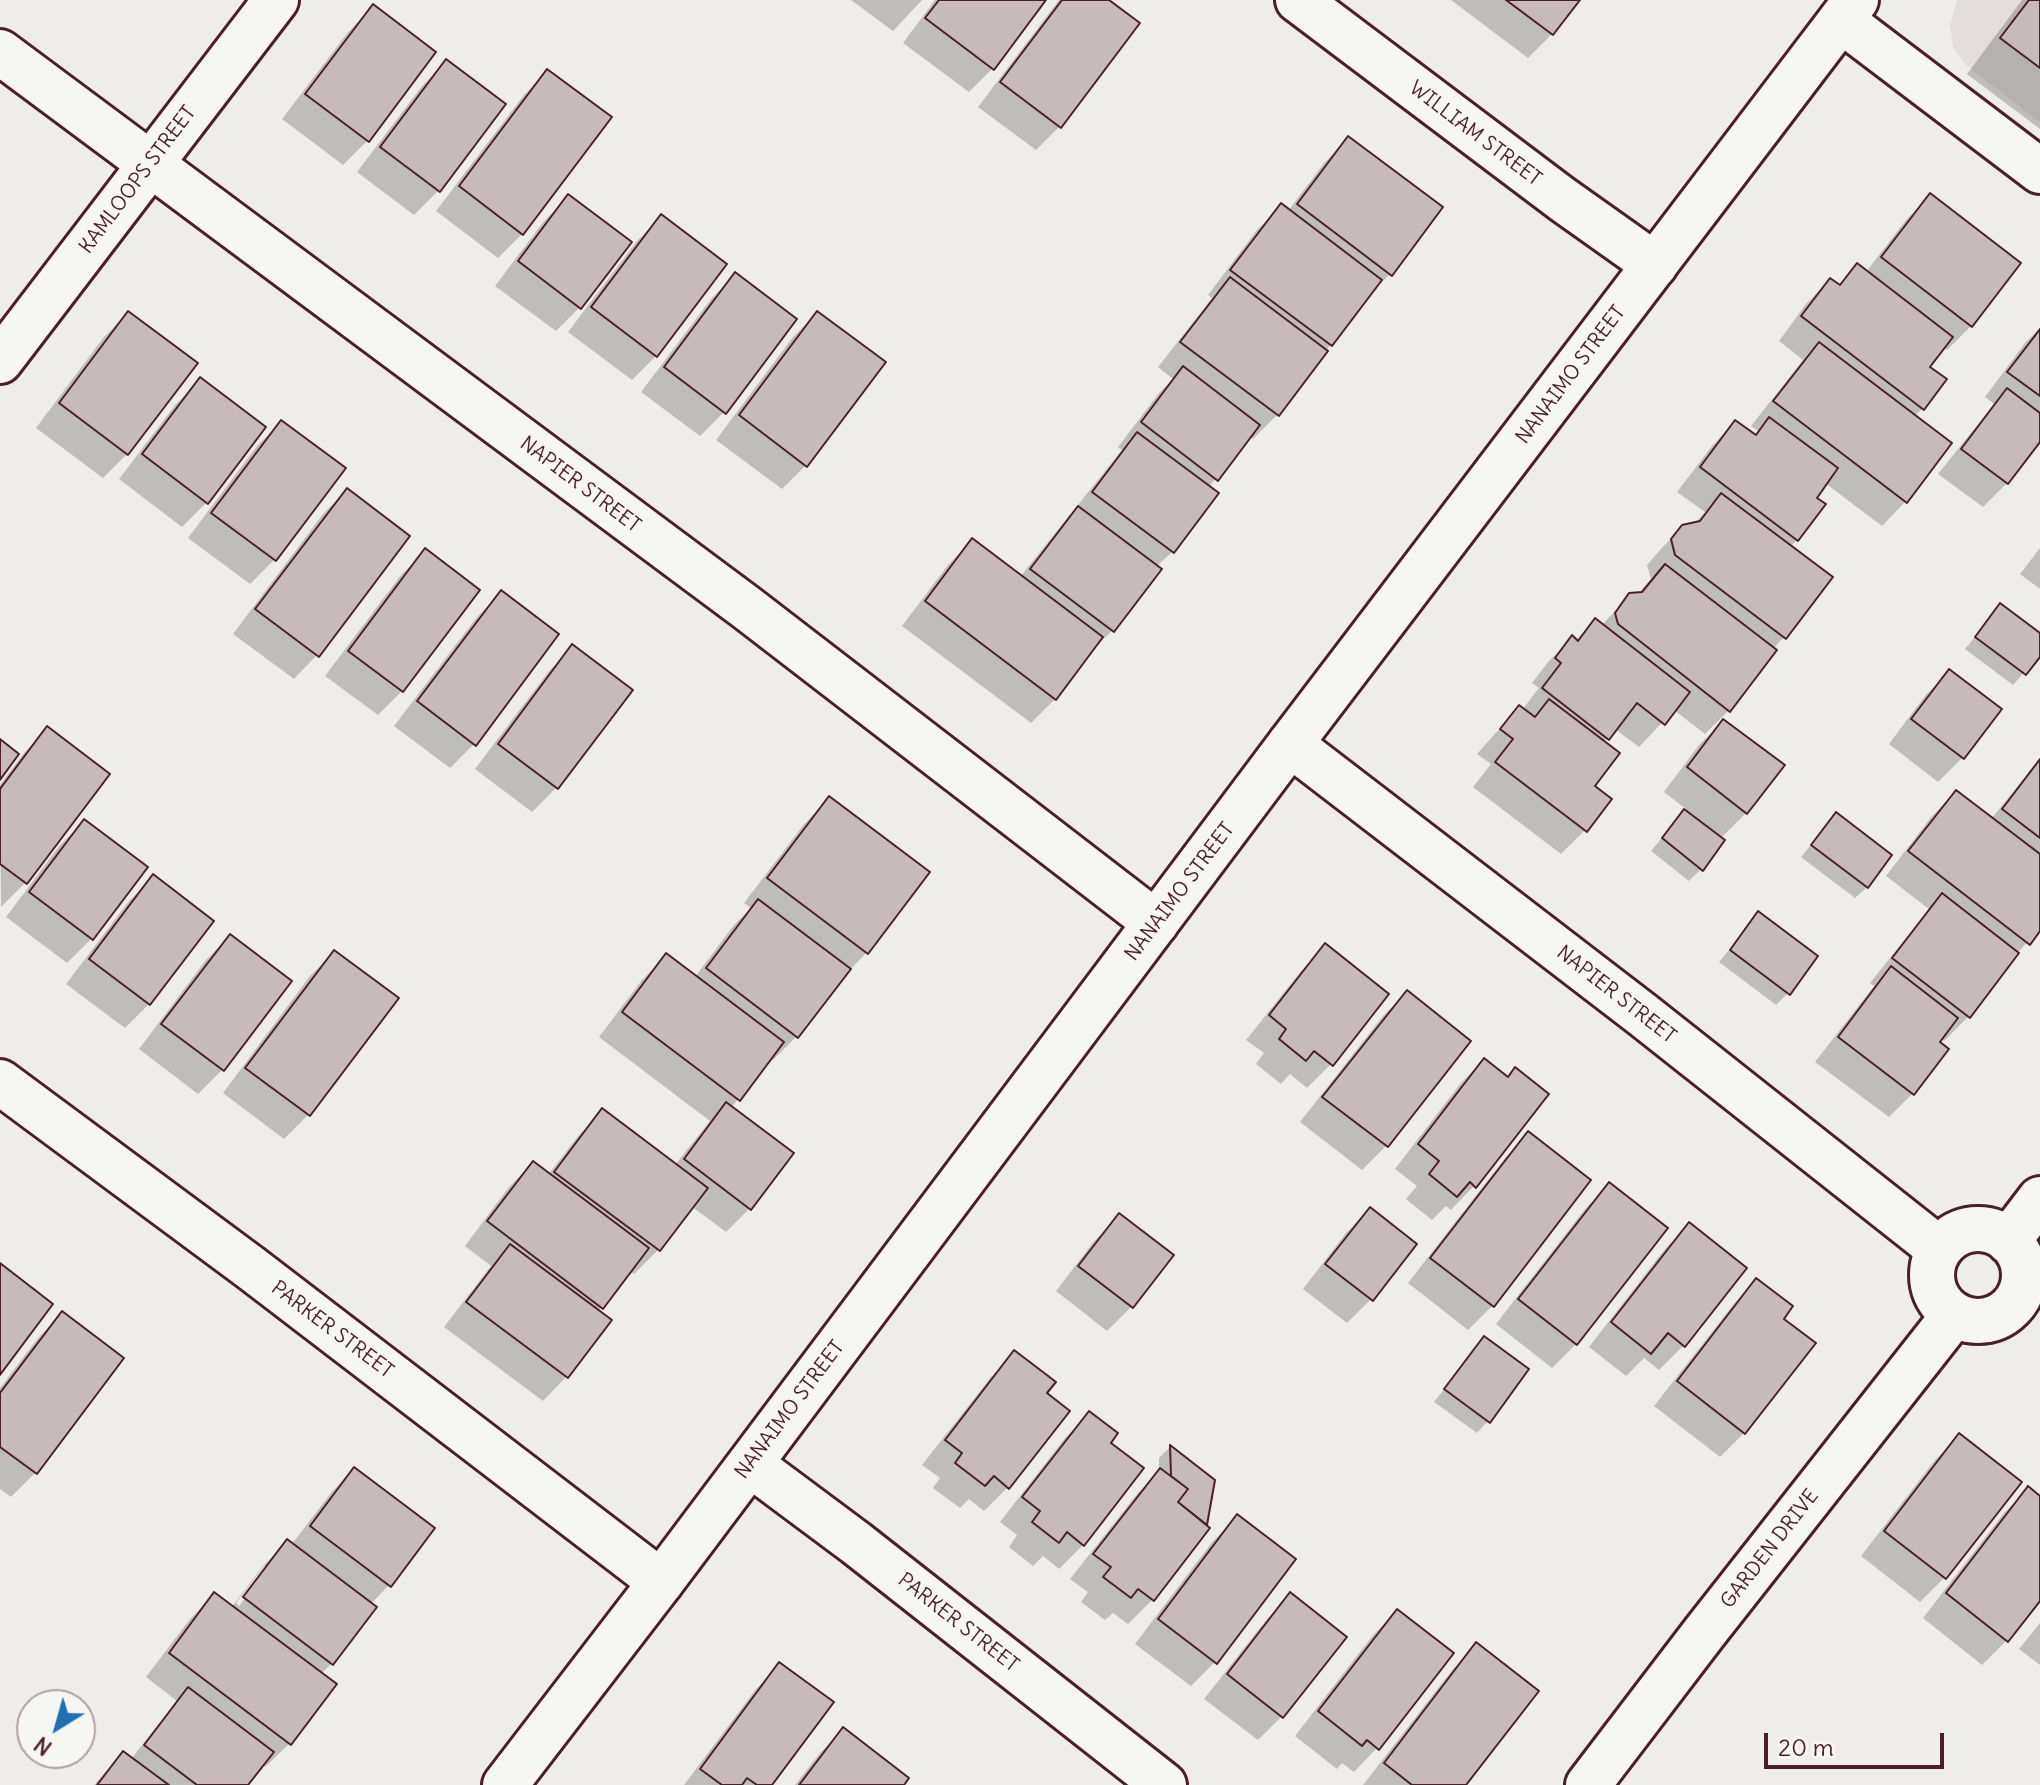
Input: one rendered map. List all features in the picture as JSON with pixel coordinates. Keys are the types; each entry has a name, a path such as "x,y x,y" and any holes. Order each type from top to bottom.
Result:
{"street":[{"name":"KAMLOOPS STREET","path":"0,361 276,0"},
{"name":"WILLIAM STREET","path":"1298,0 1562,199 1655,265"},
{"name":"NANAIMO STREET","path":"505,1785 1848,10"},
{"path":"1848,10 2040,171"},
{"name":"NAPIER STREET","path":"0,52 747,608 1156,923"},
{"name":"NAPIER STREET","path":"1290,744 1643,1015 1939,1249"},
{"name":"PARKER STREET","path":"0,1082 251,1268 661,1582"},
{"path":"2008,1241 2040,1199"},
{"path":"1973,1229 1992,1231 2008,1241 2019,1254 2024,1271 2022,1288 2027,1314 2001,1315 1986,1320 1970,1320 1954,1315 1940,1302 1933,1285 1932,1266 1939,1249 1955,1235 1973,1229"},
{"name":"GARDEN DRIVE","path":"1588,1785 1954,1315"},
{"name":"PARKER STREET","path":"750,1464 856,1543 1164,1785"}],"shaded area":[{"path":"1957,0 2040,0 2040,123 1966,65 1953,47 1950,25"}],"building":[{"path":"939,0 1046,0 994,70 925,18"},
{"path":"1062,0 1109,0 1140,23 1061,128 1000,82"},
{"path":"1506,0 1580,0 1553,35"},
{"path":"2029,0 2040,0 2040,68 2000,38"},
{"path":"373,4 436,52 369,142 305,94"},
{"path":"446,59 506,104 440,192 380,147"},
{"path":"547,69 612,117 523,235 459,186"},
{"path":"1348,136 1443,207 1392,276 1297,204"},
{"path":"1930,193 2021,263 1972,327 1881,257"},
{"path":"568,194 632,242 581,309 518,261"},
{"path":"1281,203 1382,280 1332,346 1230,270"},
{"path":"661,214 727,264 657,357 591,307"},
{"path":"1857,263 1953,337 1930,367 1947,379 1924,410 1801,316 1830,278 1840,285"},
{"path":"735,272 797,319 726,414 664,367"},
{"path":"1230,277 1328,351 1279,416 1180,342"},
{"path":"128,311 198,363 128,455 59,403"},
{"path":"817,311 886,362 807,467 739,415"},
{"path":"2040,329 2040,396 2007,372"},
{"path":"1819,342 1952,443 1907,503 1773,401"},
{"path":"1183,366 1260,425 1218,481 1141,422"},
{"path":"200,377 266,427 208,504 142,454"},
{"path":"2007,388 2040,413 2040,442 2008,484 1961,449"},
{"path":"1769,417 1838,468 1817,498 1826,504 1798,541 1700,467 1735,420 1756,435"},
{"path":"281,420 346,468 276,561 211,513"},
{"path":"1137,432 1219,493 1174,553 1092,492"},
{"path":"347,488 410,536 319,657 255,609"},
{"path":"1721,493 1833,577 1786,639 1675,555 1671,539 1682,525 1700,521"},
{"path":"1078,506 1162,569 1114,632 1030,569"},
{"path":"972,538 1103,637 1056,700 925,601"},
{"path":"425,548 480,590 403,692 348,651"},
{"path":"1665,564 1777,650 1730,712 1618,624 1615,613 1629,593 1642,592"},
{"path":"501,590 559,634 476,746 417,701"},
{"path":"2000,603 2040,633 2040,657 2026,675 1975,637"},
{"path":"1595,618 1690,692 1665,725 1637,703 1609,740 1542,688 1561,663 1555,658 1572,635 1578,641"},
{"path":"572,644 633,690 558,789 498,744"},
{"path":"1949,669 2002,709 1964,759 1911,719"},
{"path":"1549,699 1620,753 1595,786 1612,799 1587,832 1495,762 1513,739 1500,729 1519,705 1535,717"},
{"path":"1723,719 1785,765 1747,814 1687,767"},
{"path":"47,726 110,774 27,884 0,864 0,789"},
{"path":"0,739 19,754 0,780"},
{"path":"2040,759 2040,838 2002,809"},
{"path":"1956,790 2040,854 2040,931 2030,945 1908,851"},
{"path":"829,796 930,872 868,954 767,878"},
{"path":"1684,809 1725,840 1703,871 1662,838"},
{"path":"1836,812 1892,855 1868,888 1811,845"},
{"path":"84,819 148,867 93,940 29,892"},
{"path":"153,874 214,921 150,1005 89,959"},
{"path":"1942,893 2019,953 1970,1018 1892,958"},
{"path":"758,899 851,969 798,1038 706,968"},
{"path":"1758,911 1818,956 1790,995 1730,950"},
{"path":"230,934 292,981 224,1071 161,1024"},
{"path":"1325,943 1389,994 1333,1066 1314,1051 1306,1061 1279,1039 1286,1029 1269,1015"},
{"path":"334,950 399,998 310,1116 245,1068"},
{"path":"666,953 784,1042 740,1101 622,1012"},
{"path":"1891,966 1958,1018 1940,1042 1949,1049 1914,1095 1838,1037"},
{"path":"1407,990 1471,1041 1388,1147 1322,1097"},
{"path":"1484,1058 1508,1077 1515,1067 1549,1094 1476,1188 1470,1182 1457,1197 1429,1174 1439,1161 1418,1144"},
{"path":"726,1102 794,1153 751,1210 684,1159"},
{"path":"602,1108 708,1188 660,1251 554,1172"},
{"path":"1528,1131 1591,1180 1494,1307 1430,1258"},
{"path":"533,1161 649,1248 603,1309 487,1221"},
{"path":"1609,1182 1668,1228 1577,1345 1518,1299"},
{"path":"1370,1207 1417,1244 1373,1301 1325,1264"},
{"path":"1119,1213 1174,1255 1133,1308 1078,1266"},
{"path":"1689,1222 1747,1268 1685,1347 1668,1333 1651,1354 1611,1322"},
{"path":"510,1244 612,1320 568,1378 466,1302"},
{"path":"0,1263 53,1304 0,1375"},
{"path":"1756,1278 1793,1306 1784,1319 1816,1343 1745,1434 1677,1381"},
{"path":"62,1311 124,1358 37,1474 0,1447 0,1393"},
{"path":"1484,1336 1529,1369 1490,1423 1444,1389"},
{"path":"1014,1350 1056,1382 1047,1393 1070,1411 1009,1489 994,1476 985,1486 955,1463 962,1453 945,1440"},
{"path":"1089,1411 1118,1433 1111,1443 1144,1468 1084,1546 1067,1532 1059,1543 1032,1522 1040,1511 1022,1497"},
{"path":"1959,1433 2022,1482 1946,1579 1884,1531"},
{"path":"1170,1445 1215,1480 1207,1525 1178,1502 1188,1489 1171,1476"},
{"path":"354,1467 435,1528 391,1587 310,1526"},
{"path":"1160,1468 1188,1489 1178,1502 1210,1528 1154,1601 1138,1589 1131,1598 1103,1577 1111,1567 1093,1554"},
{"path":"2028,1486 2040,1496 2040,1601 2008,1642 1946,1593"},
{"path":"1237,1514 1296,1559 1217,1664 1158,1619"},
{"path":"287,1539 377,1607 333,1665 243,1597"},
{"path":"214,1592 337,1684 291,1745 169,1653"},
{"path":"1290,1592 1347,1637 1283,1718 1227,1674"},
{"path":"1397,1609 1454,1653 1379,1750 1367,1740 1362,1746 1318,1711"},
{"path":"1476,1642 1539,1691 1466,1785 1412,1785 1384,1763"},
{"path":"779,1662 834,1702 772,1785 757,1785 747,1778 742,1785 722,1785 700,1769"},
{"path":"188,1687 274,1752 248,1785 197,1785 144,1745"},
{"path":"843,1727 909,1778 904,1785 799,1785"},
{"path":"123,1751 169,1785 97,1785"}]}
